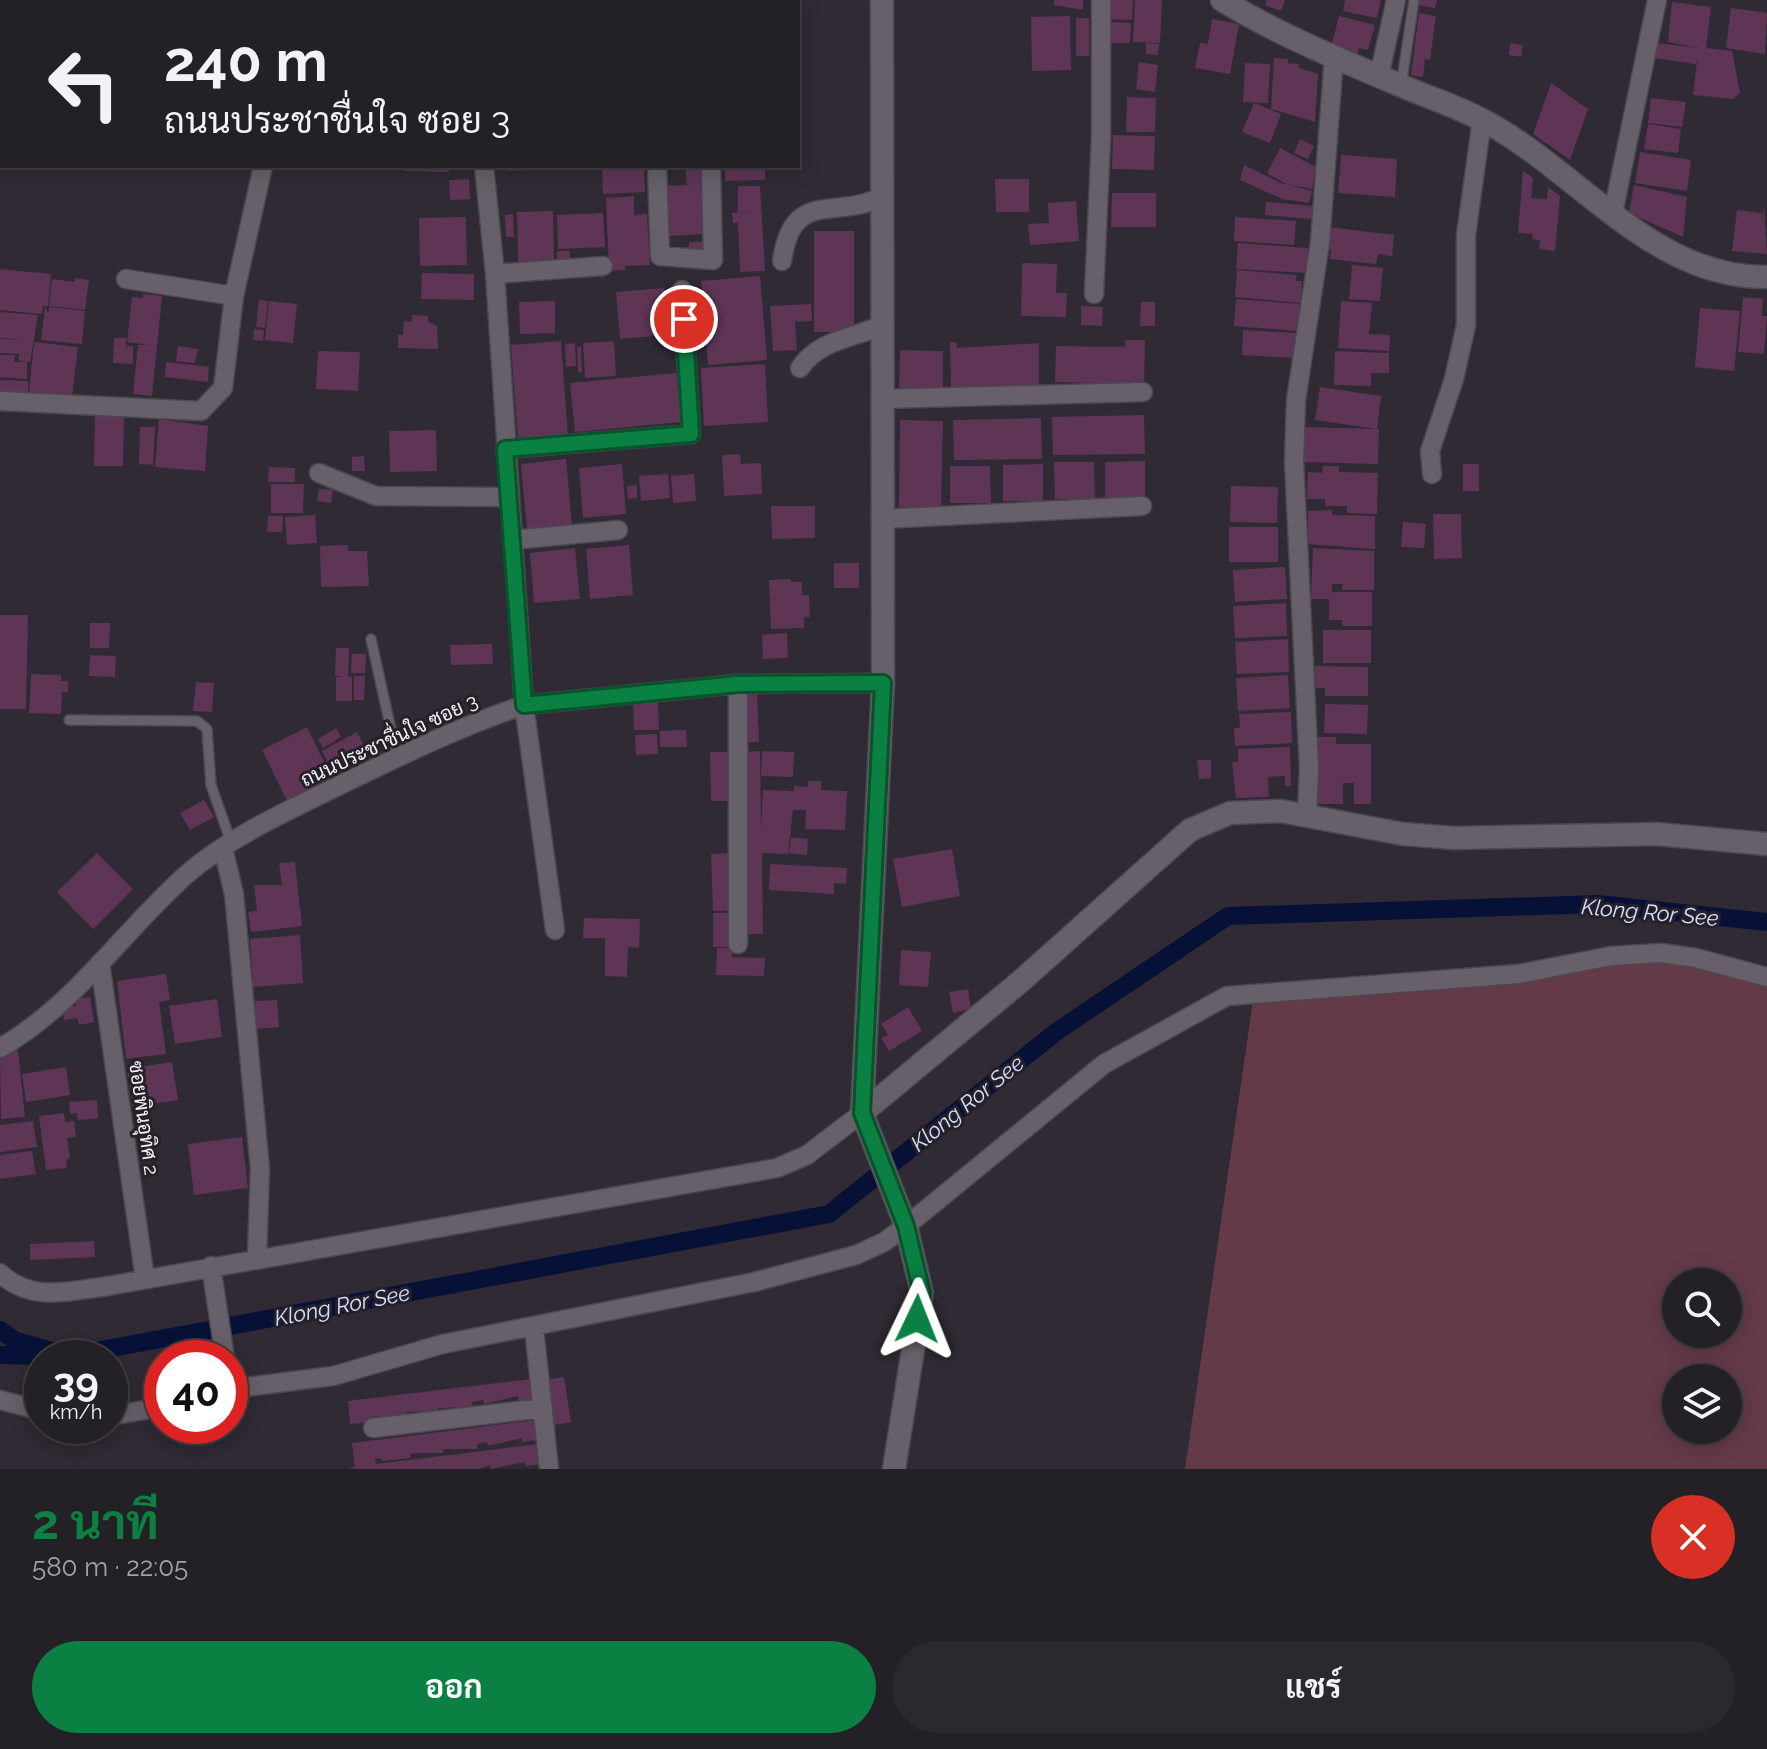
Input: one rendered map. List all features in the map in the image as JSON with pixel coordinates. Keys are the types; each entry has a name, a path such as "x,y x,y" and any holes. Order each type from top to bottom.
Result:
{"street":[{"path":"882,0 883,683 864,1120 903,1220 922,1293 894,1469"},
{"path":"1094,294 1101,138 1101,0"},
{"path":"1222,0 1246,6 1334,57 1482,120 1522,143 1613,213 1698,265 1741,277 1767,277"},
{"path":"1379,76 1396,0"},
{"path":"1613,213 1657,0"},
{"path":"1307,814 1309,768 1294,462 1296,400 1320,242 1334,57"},
{"path":"1432,474 1430,451 1454,379 1466,325 1466,235 1482,120"},
{"path":"0,401 201,411 223,388 234,296 263,168"},
{"path":"484,168 495,274 524,705 555,930"},
{"path":"657,168 660,256 713,260 711,168"},
{"path":"782,261 789,233 806,213 817,209 864,205 882,197"},
{"path":"495,274 603,266"},
{"path":"126,279 234,296"},
{"path":"505,449 691,434 682,290"},
{"path":"800,368 826,344 852,338 882,325"},
{"path":"882,399 1143,392"},
{"path":"319,473 376,496 508,497"},
{"path":"881,519 1142,506"},
{"path":"512,540 618,530"},
{"name":"ถนนประชาชื่นใจ ซอย 3","path":"0,1048 40,1022 184,877 227,845 397,757 524,705 738,684 883,683"},
{"path":"738,684 738,944"},
{"path":"0,1273 32,1292 45,1294 777,1168 807,1155 864,1120 1190,830 1241,810 1307,814 1403,834 1454,838 1657,834 1767,844"},
{"path":"227,845 260,1169 257,1257"},
{"path":"248,1388 333,1376 443,1344 754,1282 856,1255 884,1242 903,1220 1104,1064 1227,996 1518,974 1611,956 1661,953 1696,958 1767,977"},
{"name":"ซอยพินอุทิศ 2","path":"100,963 145,1279"},
{"path":"211,1266 222,1340"},
{"path":"534,1328 549,1469"},
{"path":"0,1400 24,1406"},
{"path":"373,1428 543,1408"}],"lane":[{"path":"1401,86 1414,0"},
{"path":"371,639 397,757"},
{"path":"69,720 197,721 207,729 211,785 227,845"}],"shaded area":[{"path":"1696,958 1767,976 1767,1469 1185,1469 1254,994"}],"building":[{"path":"1054,0 1083,0 1083,10 1054,5"},
{"path":"1106,0 1133,0 1132,20 1105,19"},
{"path":"1135,0 1162,0 1160,43 1133,42"},
{"path":"1267,0 1285,0 1281,11 1265,5"},
{"path":"1345,0 1381,0 1377,18 1343,11"},
{"path":"1419,0 1437,0 1435,8 1419,5"},
{"path":"1672,2 1711,7 1706,48 1732,51 1740,93 1733,99 1693,95 1698,52 1696,64 1654,58 1656,43 1699,48 1668,42"},
{"path":"1731,8 1767,13 1765,54 1726,48"},
{"path":"1419,13 1436,16 1430,60 1425,59 1423,77 1411,75"},
{"path":"1070,16 1071,70 1032,71 1031,17"},
{"path":"1339,16 1375,25 1368,50 1359,48 1356,58 1330,51"},
{"path":"1076,18 1089,18 1089,56 1076,56"},
{"path":"1212,19 1239,24 1230,74 1195,68 1200,43 1208,44"},
{"path":"1107,22 1131,23 1130,43 1106,43"},
{"path":"1146,43 1159,44 1158,55 1146,54"},
{"path":"1510,43 1523,45 1521,57 1509,55"},
{"path":"1274,58 1288,59 1288,63 1299,64 1299,68 1318,74 1315,122 1271,109"},
{"path":"1139,62 1158,65 1155,92 1136,89"},
{"path":"1245,63 1270,64 1268,103 1243,102"},
{"path":"1551,83 1588,109 1570,160 1533,134"},
{"path":"1127,97 1156,98 1155,132 1126,132"},
{"path":"1651,98 1686,102 1682,127 1648,123"},
{"path":"1254,103 1281,114 1270,143 1242,132"},
{"path":"1648,124 1681,129 1678,153 1644,149"},
{"path":"1113,135 1155,136 1154,170 1112,169"},
{"path":"1300,139 1314,146 1308,159 1294,153"},
{"path":"1280,148 1316,167 1312,189 1286,184 1267,173"},
{"path":"1640,152 1691,160 1687,191 1635,183"},
{"path":"1341,155 1397,159 1395,197 1338,193"},
{"path":"1244,165 1281,183 1312,191 1309,203 1282,199 1240,180"},
{"path":"400,168 449,168 449,172 405,171"},
{"path":"506,168 532,168 532,170 506,171"},
{"path":"602,168 644,168 645,192 603,194"},
{"path":"685,168 701,168 706,234 669,236 668,204 664,204 663,186 687,185"},
{"path":"725,168 765,168 765,180 725,181"},
{"path":"1523,171 1533,178 1531,198 1547,199 1548,187 1560,196 1555,251 1539,249 1540,240 1532,239 1533,234 1518,233"},
{"path":"469,179 470,199 450,200 449,180"},
{"path":"995,179 1029,179 1029,212 996,212"},
{"path":"1634,185 1687,197 1683,237 1629,213"},
{"path":"738,186 760,186 765,271 740,272 738,223 733,223 732,213 751,211 738,212"},
{"path":"1112,193 1156,193 1156,227 1111,227"},
{"path":"634,196 634,215 647,214 650,265 625,266 625,270 609,271 606,198"},
{"path":"1076,201 1079,241 1030,245 1028,224 1049,223 1048,203"},
{"path":"1266,202 1314,206 1313,219 1265,215"},
{"path":"1764,204 1767,254 1732,251 1737,210 1762,213 1762,222"},
{"path":"553,211 554,261 518,262 517,212"},
{"path":"603,213 605,247 558,249 557,215"},
{"path":"513,214 514,237 506,237 505,215"},
{"path":"466,217 467,265 420,266 419,218"},
{"path":"1235,217 1296,221 1294,245 1234,241"},
{"path":"1328,227 1394,235 1392,256 1378,254 1376,264 1330,259 1331,250 1325,249"},
{"path":"814,231 854,231 854,332 814,332"},
{"path":"689,242 703,242 703,255 688,255"},
{"path":"1238,243 1308,248 1307,273 1236,269"},
{"path":"557,251 570,251 570,261 557,261"},
{"path":"1022,263 1057,264 1056,293 1067,293 1066,317 1021,316"},
{"path":"1352,265 1383,268 1380,301 1349,299"},
{"path":"0,269 51,274 48,306 43,306 42,314 0,310"},
{"path":"1237,270 1297,275 1296,281 1302,281 1301,303 1235,297"},
{"path":"422,273 474,274 474,300 421,299"},
{"path":"760,276 767,360 708,365 701,281"},
{"path":"75,278 89,280 85,310 49,306 52,279 75,282"},
{"path":"664,288 668,335 620,339 616,292"},
{"path":"143,294 162,296 152,396 133,394 138,345 149,345 127,342 132,297 143,298"},
{"path":"1743,297 1763,299 1762,316 1767,316 1764,354 1738,352"},
{"path":"1236,299 1300,304 1298,331 1234,326"},
{"path":"259,300 268,301 265,328 256,327"},
{"path":"269,301 297,304 293,343 265,340"},
{"path":"555,301 555,333 520,334 519,302"},
{"path":"1341,301 1372,303 1369,334 1390,335 1389,351 1338,348"},
{"path":"1141,302 1155,302 1155,326 1140,326"},
{"path":"811,304 812,321 795,322 797,350 773,351 770,306"},
{"path":"1081,306 1103,307 1102,326 1081,325"},
{"path":"45,307 48,313 49,307 85,311 82,344 41,340"},
{"path":"1700,308 1740,311 1734,371 1695,367"},
{"path":"0,312 38,315 30,362 19,361 19,354 0,353 0,339 25,340 0,338"},
{"path":"412,315 428,316 428,322 437,326 438,349 398,348 398,335 403,335 404,321 412,322"},
{"path":"254,329 264,330 263,341 253,340"},
{"path":"1243,330 1296,333 1295,358 1242,355"},
{"path":"114,338 126,338 126,351 127,346 133,346 133,364 113,363"},
{"path":"1125,340 1145,340 1144,384 1055,382 1056,346 1125,347"},
{"path":"561,341 568,437 518,441 511,345"},
{"path":"614,341 616,376 585,378 583,343"},
{"path":"34,342 78,347 72,396 29,392"},
{"path":"950,342 956,342 957,348 1039,343 1039,385 951,387"},
{"path":"575,343 576,366 566,367 565,344"},
{"path":"178,346 198,349 195,363 176,361"},
{"path":"577,347 581,347 582,372 578,373"},
{"path":"900,350 943,351 943,389 899,388"},
{"path":"318,351 360,352 358,391 316,389"},
{"path":"1335,351 1389,353 1389,373 1371,373 1371,386 1334,385"},
{"path":"0,355 15,355 14,362 27,362 27,379 0,377"},
{"path":"166,362 209,367 208,382 165,377"},
{"path":"765,364 768,422 704,426 701,368"},
{"path":"676,373 681,422 575,432 570,383"},
{"path":"0,380 28,381 28,393 0,392"},
{"path":"1320,387 1381,396 1377,429 1315,420"},
{"path":"95,414 124,414 123,466 94,466"},
{"path":"1144,415 1145,454 1053,455 1052,417"},
{"path":"1041,418 1042,459 954,460 953,420"},
{"path":"159,419 208,426 205,471 155,467"},
{"path":"900,420 943,421 941,508 899,507"},
{"path":"140,427 155,427 153,465 139,464"},
{"path":"1304,427 1379,429 1378,464 1303,462"},
{"path":"436,430 437,471 390,472 389,431"},
{"path":"740,454 741,464 761,463 762,494 724,496 722,455"},
{"path":"364,456 365,471 352,471 352,457"},
{"path":"566,459 572,526 527,530 521,464"},
{"path":"1145,461 1145,498 1105,498 1105,462"},
{"path":"1054,462 1094,462 1095,499 1055,499"},
{"path":"622,464 626,514 583,518 579,468"},
{"path":"1043,464 1043,501 1003,501 1003,465"},
{"path":"1463,464 1479,464 1479,491 1463,491"},
{"path":"950,466 990,466 991,503 950,503"},
{"path":"1323,466 1339,466 1339,472 1378,473 1377,514 1347,513 1347,506 1325,506 1325,499 1307,499 1308,472 1322,473"},
{"path":"269,467 295,468 295,482 268,482"},
{"path":"668,474 670,498 641,501 639,476"},
{"path":"694,474 696,501 673,503 671,476"},
{"path":"271,484 304,484 303,513 271,513"},
{"path":"637,485 637,498 628,499 627,486"},
{"path":"1231,486 1278,487 1277,523 1230,522"},
{"path":"319,489 333,490 331,503 317,501"},
{"path":"771,506 815,506 815,538 772,539"},
{"path":"1332,510 1332,515 1375,516 1375,549 1308,544 1308,511"},
{"path":"1433,514 1461,514 1462,558 1434,559"},
{"path":"315,515 317,543 287,545 285,517"},
{"path":"268,516 283,516 282,532 267,532"},
{"path":"1403,522 1426,524 1424,548 1401,547"},
{"path":"1229,527 1278,527 1278,562 1229,562"},
{"path":"348,545 348,551 367,551 369,586 321,587 320,546"},
{"path":"629,545 633,595 590,599 586,549"},
{"path":"575,548 580,599 534,603 530,553"},
{"path":"1313,548 1374,551 1374,590 1342,590 1343,584 1332,584 1332,592 1372,592 1372,626 1342,626 1342,620 1329,620 1329,599 1311,599"},
{"path":"834,563 859,563 859,588 834,588"},
{"path":"1285,567 1287,599 1235,602 1233,570"},
{"path":"791,579 791,582 802,582 802,595 809,595 810,617 804,617 804,628 771,629 769,580"},
{"path":"1286,603 1287,636 1235,638 1233,606"},
{"path":"0,615 28,615 26,709 0,709"},
{"path":"90,623 110,623 109,648 90,648"},
{"path":"1323,630 1371,630 1371,663 1323,663"},
{"path":"787,633 788,658 763,659 762,635"},
{"path":"1288,639 1289,672 1237,674 1235,642"},
{"path":"492,644 493,664 451,665 450,645"},
{"path":"336,648 349,648 348,677 352,677 352,701 336,701 336,677 344,677 335,676"},
{"path":"352,654 366,654 365,673 351,673"},
{"path":"90,655 116,656 115,677 89,676"},
{"path":"1315,666 1368,667 1368,696 1325,696 1325,688 1315,688"},
{"path":"31,674 61,675 61,681 68,681 68,692 62,692 61,714 29,713"},
{"path":"1288,675 1290,708 1238,711 1236,678"},
{"path":"354,676 365,676 364,700 354,700"},
{"path":"196,682 214,683 212,712 193,711"},
{"path":"742,692 757,692 759,742 744,742"},
{"path":"633,697 658,697 659,730 634,730"},
{"path":"1325,704 1368,705 1367,734 1324,733"},
{"path":"1291,712 1292,743 1235,746 1234,728 1240,728 1239,714"},
{"path":"307,727 332,778 287,801 262,750"},
{"path":"336,728 341,737 323,748 318,739"},
{"path":"686,730 687,747 660,747 660,731"},
{"path":"357,732 368,753 333,772 322,751"},
{"path":"657,734 658,754 636,755 635,735"},
{"path":"1316,737 1336,737 1336,744 1371,744 1371,804 1354,804 1354,783 1343,783 1343,804 1316,804"},
{"path":"1290,747 1291,786 1285,786 1285,776 1268,777 1269,797 1236,798 1232,762 1238,762 1238,749"},
{"path":"760,751 761,829 763,790 794,791 794,786 808,787 808,781 821,781 821,790 847,791 845,830 805,829 806,810 793,810 788,854 762,853 763,934 743,934 740,752"},
{"path":"762,751 794,752 793,777 761,776"},
{"path":"710,752 729,752 730,801 711,801"},
{"path":"1197,760 1211,760 1211,778 1199,779"},
{"path":"204,800 214,817 190,830 180,813"},
{"path":"791,837 808,839 807,855 789,853"},
{"path":"952,849 960,896 902,907 893,859"},
{"path":"97,853 133,889 93,929 57,892"},
{"path":"733,853 735,910 713,911 711,854"},
{"path":"295,862 302,926 251,932 248,912 257,911 254,885 282,885 279,863"},
{"path":"770,864 847,868 846,884 834,883 834,894 769,890"},
{"path":"713,913 735,913 735,947 713,947"},
{"path":"584,918 640,919 639,948 628,947 627,977 605,976 605,938 583,938"},
{"path":"300,935 303,983 253,987 250,939"},
{"path":"717,948 733,948 732,957 765,958 764,976 716,975"},
{"path":"901,950 931,952 928,987 899,985"},
{"path":"166,974 170,1000 159,1002 166,1054 126,1059 117,981"},
{"path":"968,989 971,1009 953,1013 949,992"},
{"path":"90,997 94,1022 79,1025 77,1018 64,1020 63,1008 76,1006 75,999"},
{"path":"217,999 222,1037 175,1044 169,1006"},
{"path":"277,1000 279,1027 256,1029 254,1001"},
{"path":"908,1007 922,1031 889,1051 881,1038 888,1035 881,1024"},
{"path":"18,1050 25,1117 1,1119 0,1052"},
{"path":"172,1062 178,1100 133,1107 127,1069"},
{"path":"66,1067 70,1095 26,1102 22,1074"},
{"path":"97,1100 98,1118 78,1120 77,1113 70,1114 69,1102"},
{"path":"64,1113 65,1122 74,1121 76,1137 67,1138 70,1157 66,1161 67,1168 46,1170 39,1116"},
{"path":"33,1121 37,1147 0,1152 0,1125"},
{"path":"242,1137 248,1188 194,1195 188,1144"},
{"path":"32,1151 36,1174 0,1179 0,1155"},
{"path":"94,1241 95,1257 30,1260 30,1244"},
{"path":"564,1377 571,1422 553,1425 546,1380"},
{"path":"531,1379 533,1399 518,1400 518,1396 484,1404 483,1400 472,1402 473,1407 406,1412 406,1416 371,1417 372,1422 350,1424 348,1401"},
{"path":"535,1420 537,1440 522,1442 522,1438 488,1446 487,1442 477,1444 477,1449 443,1449 443,1453 410,1454 410,1458 375,1459 376,1464 538,1444 540,1464 525,1466 525,1462 491,1469 490,1465 479,1469 349,1469 355,1466 352,1443"}],"waterway":[{"name":"Klong Ror See","path":"0,1330 16,1341 69,1356 829,1214 1056,1032 1228,916 1598,904 1767,922"},
{"path":"0,1355 24,1356"}],"route":[{"path":"684,319 691,434 505,449 524,705 738,684 883,683 862,1113 865,1128 906,1226 922,1293 917,1319"}]}
